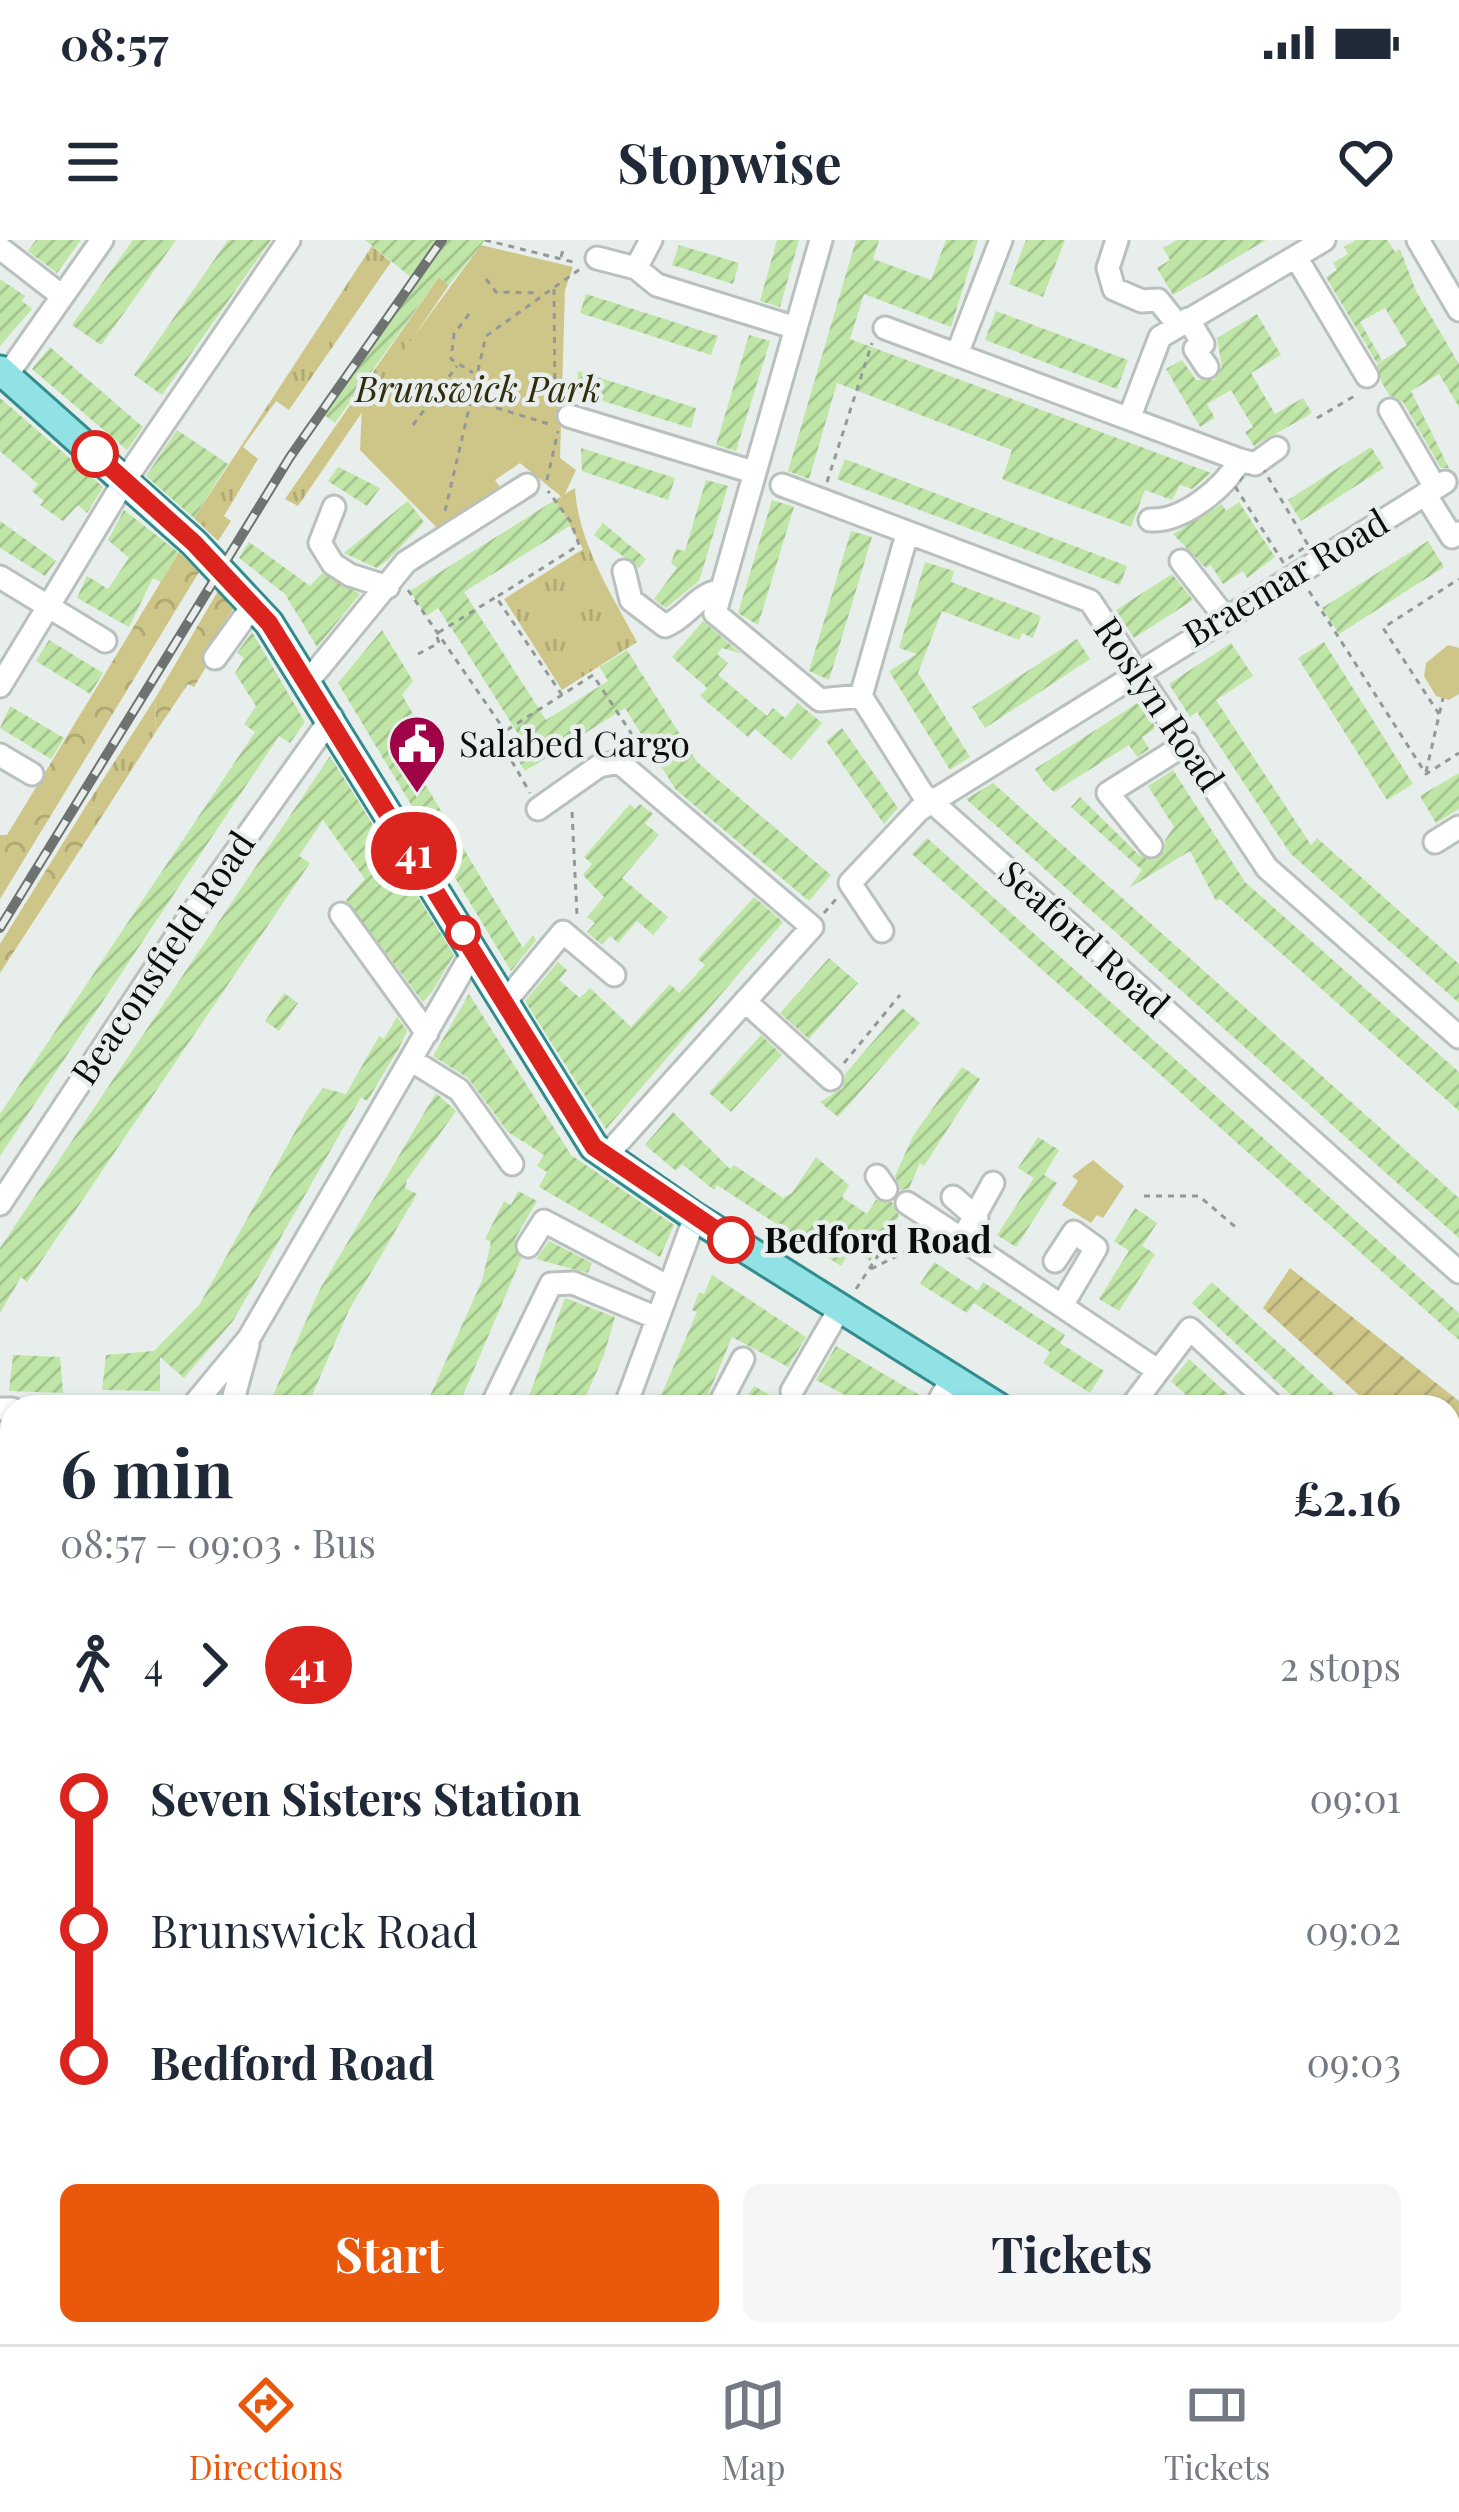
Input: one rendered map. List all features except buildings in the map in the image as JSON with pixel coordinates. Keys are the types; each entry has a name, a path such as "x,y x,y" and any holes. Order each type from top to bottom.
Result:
{"main road":[{"path":"3,372 254,604 332,717 572,1119 606,1156 979,1395"}],"street":[{"path":"3,372 102,240"},
{"path":"0,686 125,480 289,240"},
{"path":"636,268 651,240"},
{"path":"821,240 715,613 820,700 861,696 907,534"},
{"path":"957,354 1001,240"},
{"path":"1117,240 1108,268 1114,289 1142,301 1158,299 1203,344 1195,349 1207,367"},
{"path":"1130,416 1160,337 1324,240"},
{"path":"1418,240 1459,310"},
{"path":"0,248 62,296"},
{"path":"1296,257 1364,385"},
{"path":"590,263 636,268 657,285 796,328"},
{"path":"885,328 1240,460 1255,464 1277,448"},
{"path":"1390,410 1435,488 1452,537 1459,533"},
{"path":"564,424 753,472"},
{"path":"1150,520 1164,521 1217,490 1240,460"},
{"name":"Roslyn Road","path":"782,484 1090,601 1267,868 1459,1037"},
{"path":"308,680 393,580 448,536 526,487"},
{"name":"Braemar Road","path":"850,883 931,803 1137,669 1435,488"},
{"path":"334,507 320,543 333,564 393,580"},
{"path":"1181,561 1224,616"},
{"path":"624,571 631,600 665,626 685,618 704,594 718,590"},
{"path":"0,577 105,640"},
{"path":"214,658 254,604"},
{"name":"Seaford Road","path":"861,696 931,803 1459,1272"},
{"name":"Beaconsfield Road","path":"0,1204 188,919 320,727 332,717"},
{"path":"1150,846 1108,793 1187,743"},
{"path":"0,755 32,774"},
{"path":"547,803 599,766 619,762 812,927 606,1156"},
{"path":"1435,842 1459,827"},
{"path":"850,883 863,911 882,931"},
{"path":"340,914 427,1033"},
{"path":"504,1003 562,929 614,975"},
{"path":"202,1395 249,1338 466,964 476,956"},
{"path":"745,1001 831,1078"},
{"path":"411,1060 459,1090 512,1164"},
{"path":"959,1238 993,1183"},
{"path":"953,1197 976,1217"},
{"path":"909,1205 1157,1370"},
{"path":"629,1395 695,1217"},
{"path":"528,1246 544,1221 669,1287"},
{"path":"1055,1261 1074,1232 1096,1248 1063,1304"},
{"path":"497,1395 551,1284 572,1283 657,1318"},
{"path":"792,1391 839,1307"},
{"path":"1139,1395 1190,1329 1261,1395"},
{"path":"234,1395 249,1338"},
{"path":"724,1395 743,1359"},
{"path":"943,1395 952,1378"}],"path":[{"path":"485,240 590,263"},
{"path":"561,258 564,246"},
{"path":"448,536 442,525 486,336 590,263"},
{"path":"486,279 496,292 542,293"},
{"path":"526,487 553,467 564,424 552,386 553,287"},
{"path":"469,314 454,334 451,358 474,374"},
{"path":"826,484 868,349"},
{"path":"413,425 458,364"},
{"path":"1317,418 1364,385"},
{"path":"439,390 564,424"},
{"path":"1262,467 1307,544 1283,562 1236,488 1243,475 1262,467"},
{"path":"436,634 579,545 554,496 526,487"},
{"path":"393,580 436,634 450,644 505,731"},
{"path":"1439,714 1382,628 1459,580"},
{"path":"1306,585 1426,774"},
{"path":"496,597 562,695"},
{"path":"418,654 439,643 436,634"},
{"path":"562,929 578,914 573,813 547,803 502,744 505,731 593,674 631,733 619,762"},
{"path":"1426,774 1443,698"},
{"path":"1426,774 1459,753"},
{"path":"812,927 850,883"},
{"path":"831,1078 899,994"},
{"path":"1144,1196 1199,1196 1239,1230"},
{"path":"839,1307 869,1270 909,1205"},
{"path":"869,1270 937,1236 959,1238"}],"green space":[{"name":"Brunswick Park","path":"481,245 573,267 565,290 560,458 576,470 563,498 520,463 495,480 503,492 440,531 360,450 362,407"},
{"path":"372,246 391,262 289,410 276,401 243,447 258,459 224,516 231,521 218,541 194,518"},
{"path":"439,277 449,285 298,506 285,499"},
{"path":"575,488 589,549 637,642 562,690 504,599 583,549 555,500"},
{"path":"179,552 199,572 0,899 0,835 7,835"},
{"path":"218,591 233,609 227,618 233,622 194,687 188,684 155,733 156,697"},
{"path":"1448,645 1459,648 1459,694 1449,700 1436,696 1424,676 1426,663"},
{"path":"156,697 155,733 106,810 86,806"},
{"path":"86,806 106,810 0,973 0,944"},
{"path":"1093,1160 1124,1186 1103,1218 1097,1215 1091,1223 1062,1205 1078,1181 1072,1176"},
{"path":"1290,1268 1451,1395 1359,1395 1263,1308"}],"railway":[{"path":"0,928 290,457 442,240"}],"bus line":[{"name":"41","path":"95,454 194,543 269,623 356,757 572,1119 594,1147 731,1240"}],"place":[{"name":"Salabed Cargo","path":"417,795"},
{"name":"Bedford Road","path":"731,1240"}]}
